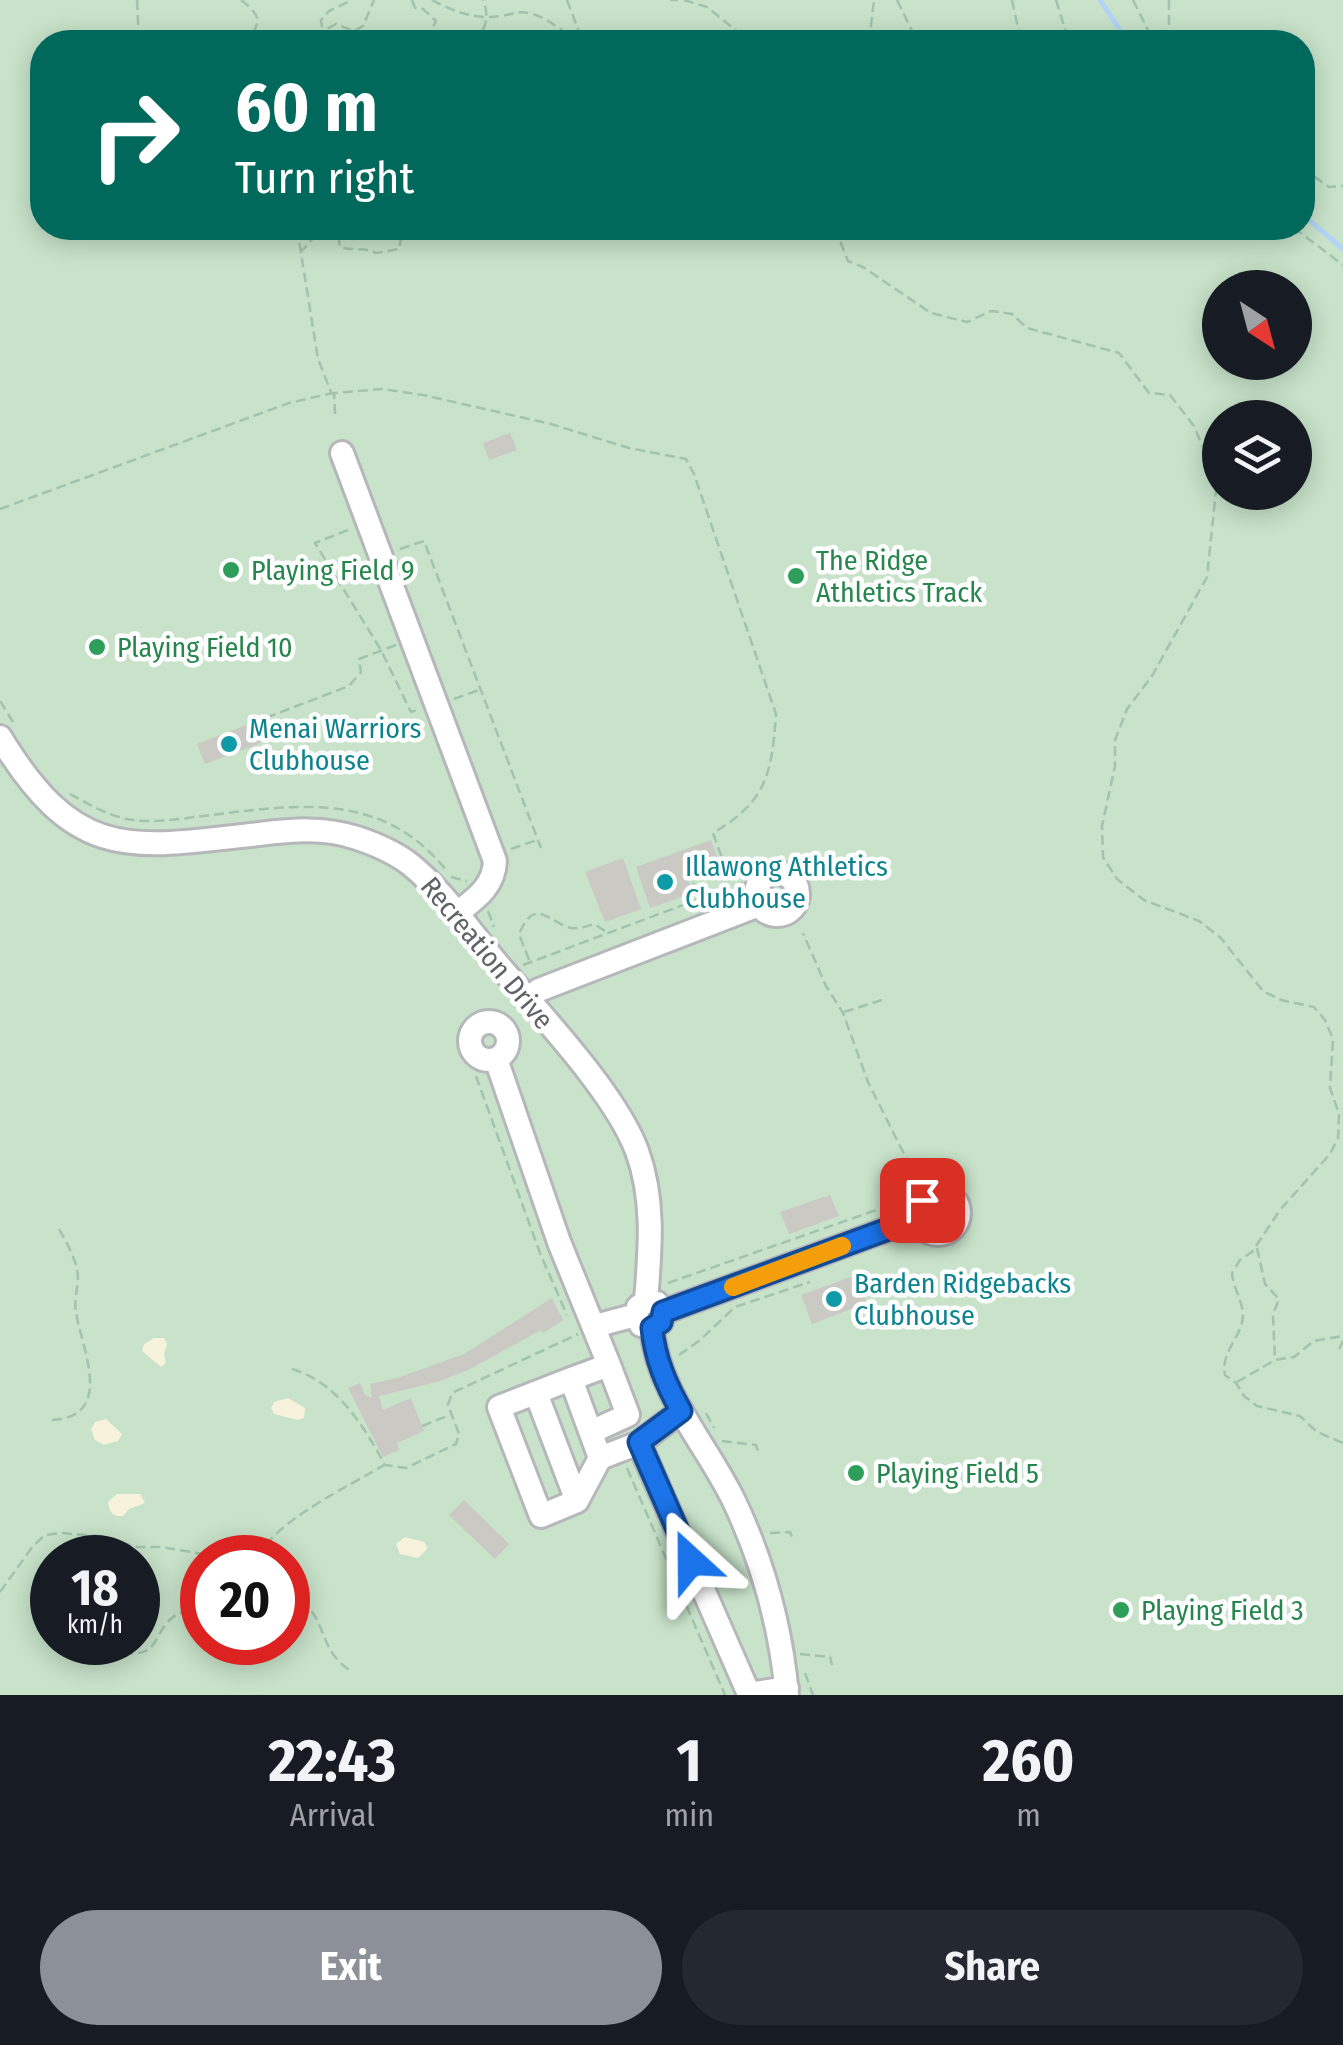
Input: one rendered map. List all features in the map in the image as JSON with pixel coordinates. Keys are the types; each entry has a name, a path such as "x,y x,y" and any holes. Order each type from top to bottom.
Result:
{"street":[{"path":"342,453 493,856 494,876 456,914"},
{"name":"Recreation Drive","path":"7,731 30,784 48,804 78,826 106,839 167,845 298,830 328,831 385,849 410,864 603,1092 636,1150 650,1206 649,1314 654,1350 664,1380 692,1410 753,1544 780,1638 787,1692"},
{"path":"527,1000 539,990 760,906"},
{"path":"496,1059 559,1242 596,1326 628,1415 591,1432"},
{"path":"596,1326 649,1314 918,1218"},
{"path":"571,1379 600,1458 577,1501 541,1516 499,1407 571,1379 609,1365"},
{"path":"536,1393 577,1501"},
{"path":"600,1458 643,1452 692,1410"},
{"path":"643,1452 750,1694 787,1692"}],"path":[{"path":"137,0 138,30"},
{"path":"241,0 258,17 256,30"},
{"path":"352,0 330,11 321,20 322,30 336,24 354,30 364,26 374,0"},
{"path":"412,0 415,8 423,9 436,21 431,30"},
{"path":"432,0 463,14 535,14 557,30"},
{"path":"484,0 486,30"},
{"path":"567,0 578,30"},
{"path":"670,0 678,0"},
{"path":"684,0 707,7 736,30"},
{"path":"870,30 874,0"},
{"path":"897,0 912,30"},
{"path":"1012,0 1018,30"},
{"path":"1056,0 1065,30"},
{"path":"1134,0 1148,30"},
{"path":"1169,0 1169,30"},
{"path":"1315,177 1330,187 1343,186"},
{"path":"298,240 318,360 333,393 335,414"},
{"path":"300,252 312,240"},
{"path":"339,240 340,246 351,251 370,250 376,254 400,250 401,240"},
{"path":"840,240 848,261 863,267 930,314 967,322 991,311 1012,314 1026,328 1119,353 1149,393 1170,395 1194,426 1217,481 1207,577 1152,676 1127,709 1115,740 1115,766 1102,826 1102,857 1117,879 1144,900 1199,921 1220,937 1263,991 1314,1008 1325,1020 1333,1039 1330,1088 1340,1114 1338,1138 1330,1154 1280,1210 1232,1274 1243,1314 1222,1362 1224,1376 1236,1382 1256,1406 1300,1416 1317,1432 1343,1443"},
{"path":"1310,240 1343,265"},
{"path":"0,510 289,404 333,393 382,389 423,394 686,459 776,714 775,740 764,786 742,815 712,833 722,860 690,873 699,899"},
{"path":"366,523 315,543 382,650 411,712 481,690"},
{"path":"380,557 424,540 541,848"},
{"path":"252,723 349,686 361,672 359,659 411,638"},
{"path":"0,701 7,731"},
{"path":"66,792 126,819 160,822 280,807 332,806 372,816 410,838 434,856 451,877 469,882 480,894"},
{"path":"493,856 538,839"},
{"path":"520,967 746,881"},
{"path":"529,962 518,934 530,917 542,913 565,926 594,924 607,933"},
{"path":"666,1270 666,1284 902,1201 909,1192 913,1180 906,1158 868,1082 843,1012 826,986 803,933"},
{"path":"843,1012 882,1000"},
{"path":"476,1076 540,1253 569,1319"},
{"path":"52,1420 77,1414 86,1401 91,1382 76,1311 76,1260 59,1230"},
{"path":"1257,1245 1265,1284 1279,1299 1274,1314 1275,1360"},
{"path":"673,1358 699,1341 735,1307 810,1282"},
{"path":"1236,1382 1275,1360 1294,1357 1314,1341 1343,1338 1339,1349"},
{"path":"274,1535 334,1492 385,1464 344,1403 318,1380 292,1369"},
{"path":"692,1410 722,1441 729,1455"},
{"path":"422,1426 452,1414"},
{"path":"722,1441 756,1445 759,1454"},
{"path":"643,1452 626,1468 725,1695"},
{"path":"771,1546 766,1533 790,1532 793,1540"},
{"path":"0,1592 45,1535 97,1536 137,1547 180,1550"},
{"path":"310,1608 331,1655 352,1672"},
{"path":"160,1637 172,1618 180,1615"},
{"path":"813,1695 799,1654 830,1658 832,1666"}],"green space":[{"path":"0,0 1343,0 1343,1695 0,1695"}],"sand":[{"path":"164,1338 167,1344 166,1363 161,1367 142,1351 144,1344"},
{"path":"288,1398 305,1408 304,1418 274,1414 274,1402"},
{"path":"106,1419 122,1434 118,1441 104,1445 95,1440 91,1429 95,1422"},
{"path":"117,1494 140,1494 145,1503 117,1516 108,1502"},
{"path":"405,1537 424,1542 428,1548 418,1558 400,1554 396,1544"}],"building":[{"path":"510,433 517,450 489,460 483,443"},
{"name":"Menai Warriors Clubhouse","path":"252,723 261,743 205,764 197,744"},
{"name":"Illawong Athletics Clubhouse","path":"711,840 718,859 685,871 693,893 650,908 636,867"},
{"path":"623,858 641,909 605,922 585,872"},
{"name":"Barden Ridgebacks Clubhouse","path":"830,1195 839,1216 789,1234 780,1212"},
{"name":"Barden Ridgebacks Clubhouse","path":"856,1275 867,1303 812,1324 801,1295"},
{"path":"552,1298 563,1320 543,1333 541,1330 470,1369 437,1382 379,1396 383,1410 411,1398 424,1431 397,1443 399,1450 383,1457 348,1388 360,1383 365,1395 372,1398 370,1384 464,1354"},
{"path":"464,1500 509,1544 495,1559 449,1515"}],"waterway":[{"path":"1100,0 1120,30"},
{"path":"1315,225 1343,249"}],"slow traffic":[{"path":"733,1287 842,1246"}],"place":[{"name":"Playing Field 9","path":"231,570"},
{"name":"The Ridge Athletics Track","path":"796,576"},
{"name":"Playing Field 10","path":"97,647"},
{"name":"Menai Warriors Clubhouse","path":"229,744"},
{"name":"Illawong Athletics Clubhouse","path":"665,882"},
{"name":"Barden Ridgebacks Clubhouse","path":"834,1299"},
{"name":"Playing Field 5","path":"856,1473"},
{"name":"Playing Field 3","path":"1121,1610"}],"route":[{"path":"691,1561 639,1442 681,1411 664,1380 652,1328 661,1322 663,1312 918,1218 922,1200"}]}
